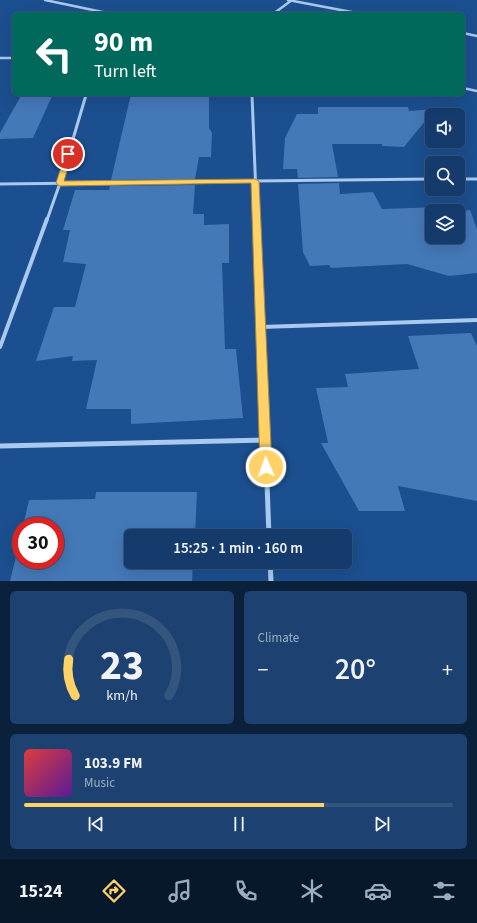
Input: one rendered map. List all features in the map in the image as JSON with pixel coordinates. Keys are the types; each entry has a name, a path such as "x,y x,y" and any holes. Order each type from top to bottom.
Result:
{"street":[{"path":"45,0 103,12"},
{"path":"288,0 352,12"},
{"path":"276,12 292,0"},
{"path":"465,33 477,36"},
{"path":"0,58 12,58"},
{"path":"465,88 477,91"},
{"path":"0,347 60,183 85,96"},
{"path":"252,96 269,529"},
{"path":"465,179 477,179"},
{"path":"0,184 425,180"},
{"path":"261,327 477,320"},
{"path":"0,446 265,440"},
{"path":"270,569 270,581"}],"building":[{"path":"21,96 52,96 33,138 0,139 0,133"},
{"path":"131,96 209,96 209,128 212,133 211,157 199,157 195,179 111,180"},
{"path":"318,107 408,107 409,111 425,110 425,121 404,147 382,146 382,144 332,144 338,177 298,178 297,169 283,169 285,138 297,114 318,114"},
{"path":"339,183 340,194 373,192 382,209 425,208 425,244 465,244 465,211 470,210 477,229 477,273 449,276 407,264 331,268 329,265 310,266 303,252 298,184"},
{"path":"195,185 193,214 204,214 204,225 229,224 229,263 222,263 225,349 236,349 243,418 131,424 131,409 86,409 97,360 72,361 73,356 36,361 54,307 75,307 86,264 63,262 70,230 63,230 75,190 109,190 110,186"},
{"path":"471,333 477,346 477,501 398,486 405,511 359,511 321,443 328,443 316,388 348,387 345,374 419,369 408,336"},
{"path":"96,492 197,492 195,529 124,529 124,569 193,569 192,581 10,581 13,569 64,569 64,517 25,517 29,500 95,499"}],"route":[{"path":"68,154 60,183 255,181 266,467"}]}
